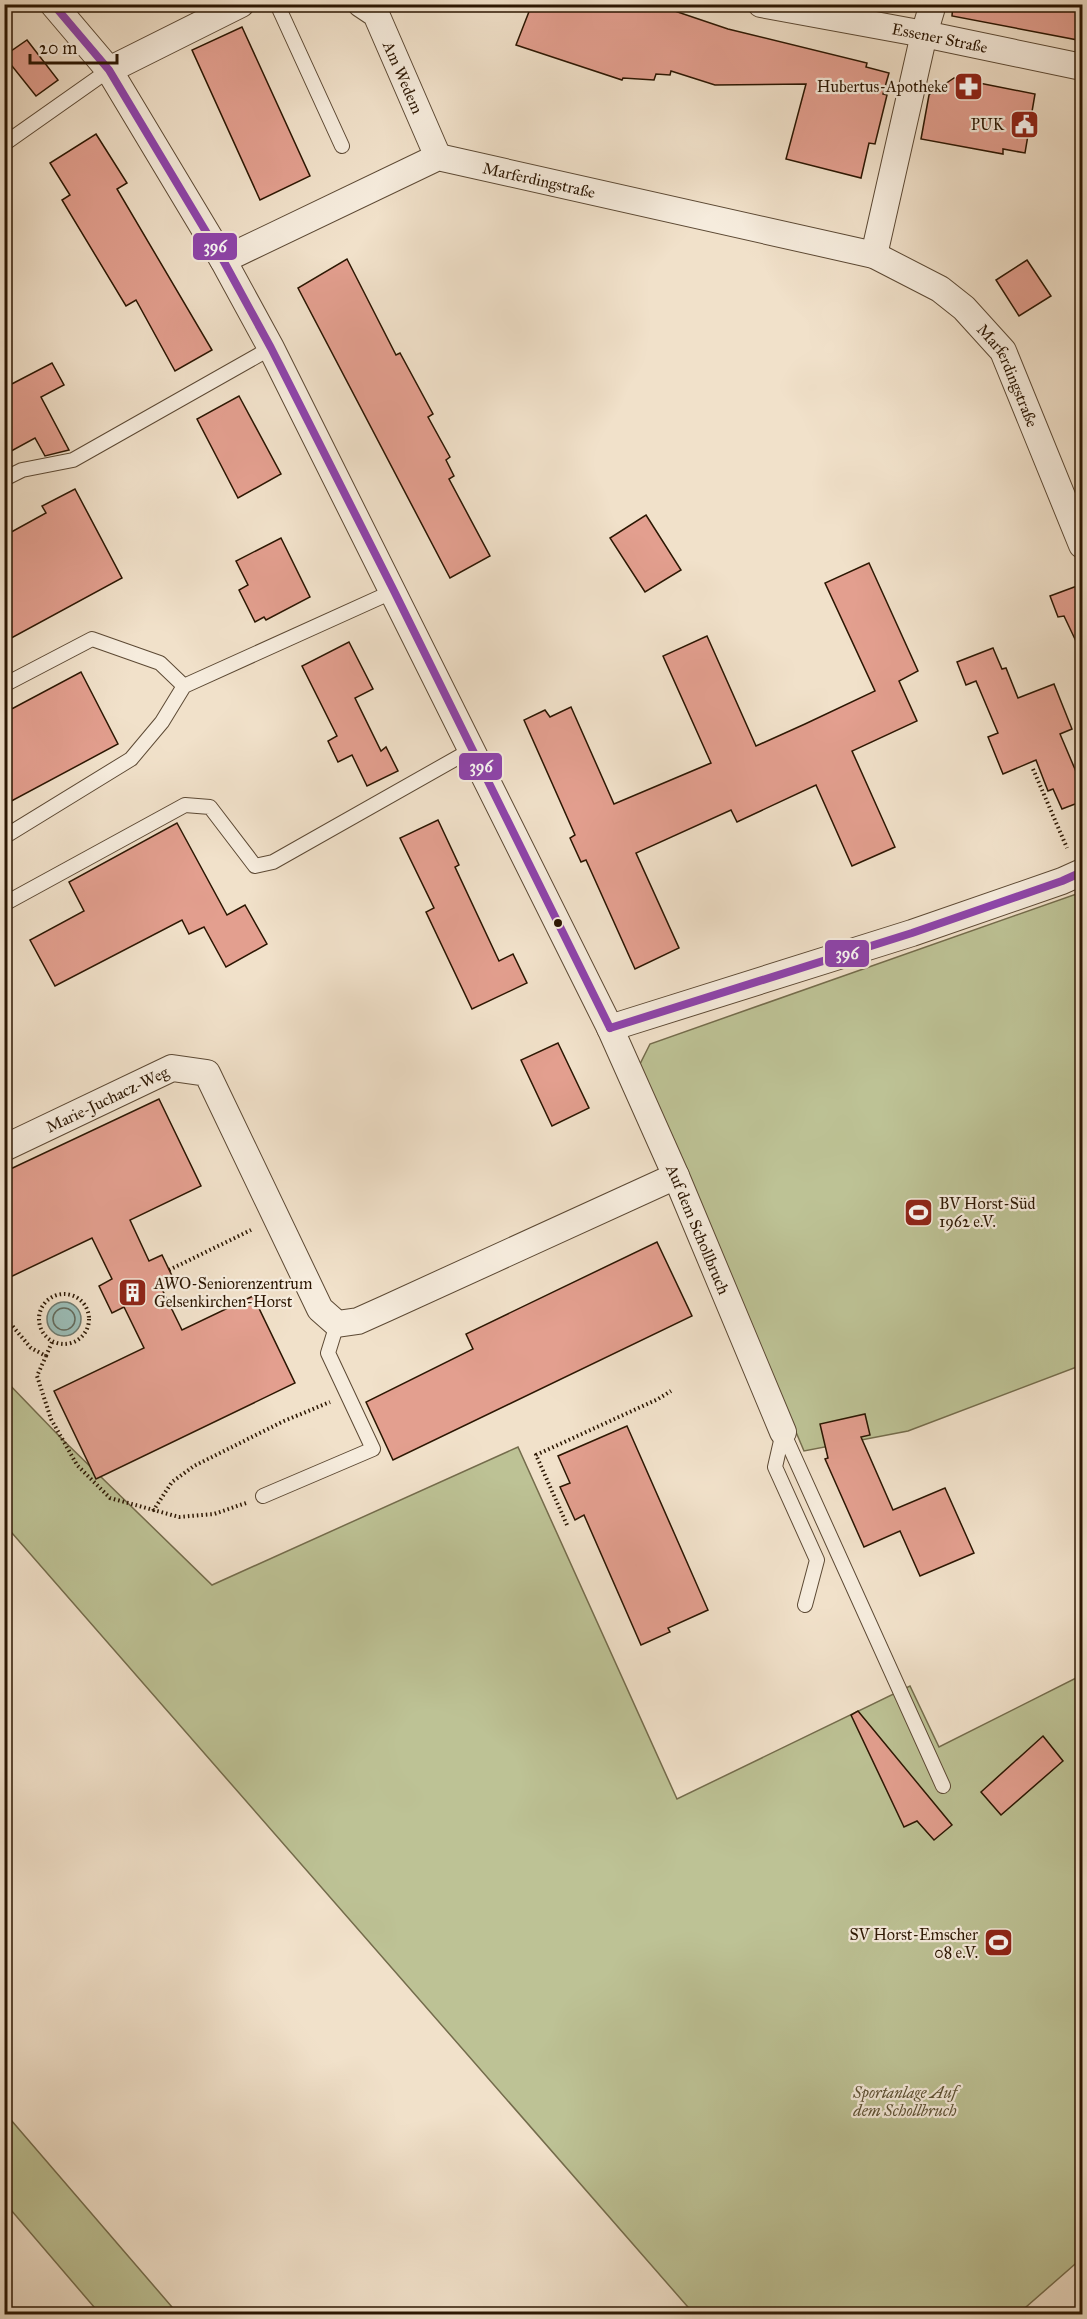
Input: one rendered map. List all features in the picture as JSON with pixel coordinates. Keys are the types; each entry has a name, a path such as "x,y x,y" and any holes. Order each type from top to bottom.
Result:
{"street":[{"name":"Auf dem Schollbruch","path":"53,4 109,70 223,260 271,348 610,1028 676,1176 783,1431"},
{"path":"109,70 241,4"},
{"name":"Am Wedem","path":"361,4 376,14 438,157"},
{"name":"Essener Straße","path":"761,4 924,34 1083,67"},
{"path":"874,255 924,34 933,4"},
{"path":"223,260 438,157"},
{"name":"Marferdingstraße","path":"438,157 874,255 940,289 964,308 1003,351 1083,545"},
{"path":"610,1028 912,933 1080,873"},
{"name":"Marie-Juchacz-Weg","path":"4,1148 172,1068 207,1073 320,1309 337,1324"},
{"path":"337,1324 358,1321 676,1176"}],"lane":[{"path":"277,4 342,146"},
{"path":"4,144 109,70"},
{"path":"4,479 22,470 73,460 271,348"},
{"path":"4,837 131,759 162,722 184,686 394,591"},
{"path":"4,684 92,639 160,663 184,686"},
{"path":"4,904 185,805 210,807 255,866 273,862 471,750"},
{"path":"263,1496 373,1449 328,1353 337,1324"},
{"path":"783,1431 775,1467 817,1560 805,1605"},
{"path":"783,1431 943,1786"}],"path":[{"path":"1033,769 1080,873"},
{"path":"169,1270 276,1217"},
{"path":"59,1293 70,1294 80,1299 89,1317 88,1328 82,1337 73,1343 62,1345 52,1342 39,1326 38,1315 42,1305 59,1293"},
{"path":"4,1316 31,1348 46,1356"},
{"path":"52,1342 37,1376 51,1419 77,1465 110,1498 179,1517 214,1514 263,1496"},
{"path":"567,1525 536,1455 671,1391"},
{"path":"153,1511 172,1482 194,1466 284,1421 347,1395"}],"green space":[{"name":"BV Horst-Süd 1962 e.V.","path":"1082,892 1082,1365 908,1431 804,1451 640,1064 650,1044"},
{"name":"Sportanlage Auf dem Schollbruch","path":"4,1379 62,1439 212,1585 518,1447 677,1799 910,1686 939,1747 1082,1675 1082,2258 1018,2314 694,2314 5,1525"},
{"path":"4,2113 178,2314 100,2314 5,2203"}],"water":[{"path":"64,1302 76,1307 81,1319 76,1331 64,1336 52,1331 47,1319 52,1307"}],"building":[{"path":"532,4 654,4 728,29 867,63 866,67 889,73 883,94 887,95 875,144 869,143 861,178 786,159 806,84 715,85 671,71 670,75 656,74 654,80 623,78 622,80 516,45"},
{"path":"953,4 1083,4 1083,41 952,16"},
{"path":"242,27 310,176 260,200 192,50"},
{"path":"27,40 58,80 36,96 4,56"},
{"path":"954,78 1035,94 1025,153 1003,149 1003,154 921,139 929,95"},
{"path":"96,134 127,183 117,189 212,350 175,371 136,300 126,306 62,200 70,195 50,163"},
{"path":"347,259 396,355 400,353 433,414 428,417 450,457 446,460 454,476 449,479 490,556 450,578 298,288"},
{"path":"1027,260 1051,296 1019,316 996,280"},
{"path":"52,363 64,385 41,397 69,450 45,456 35,438 4,455 4,388"},
{"path":"239,396 281,474 238,498 197,419"},
{"path":"75,489 122,578 4,642 4,536 46,513 42,506"},
{"path":"646,515 681,570 645,592 610,538"},
{"path":"281,538 310,597 266,620 264,617 255,622 239,590 248,585 236,561"},
{"path":"869,563 918,671 899,681 917,721 852,751 895,847 852,866 816,785 737,822 731,810 636,853 679,948 635,969 586,860 581,862 570,838 575,835 524,720 545,710 550,717 571,707 614,804 711,763 663,656 707,636 756,746 805,724 875,691 825,583"},
{"path":"1077,586 1083,600 1083,656 1064,616 1058,617 1050,596"},
{"path":"349,642 373,689 355,698 381,751 386,747 398,771 367,786 352,755 338,762 328,741 337,736 302,666"},
{"path":"993,648 1002,669 1006,668 1018,698 1054,684 1072,729 1060,734 1083,788 1083,801 1062,809 1053,789 1048,791 1036,760 1003,774 988,737 998,733 976,681 966,685 957,662"},
{"path":"81,672 118,744 4,805 4,713"},
{"path":"438,820 459,865 455,867 499,961 513,954 527,983 472,1009 426,912 434,908 400,838"},
{"path":"177,823 227,915 245,905 267,944 226,967 204,927 189,934 182,920 55,986 30,940 84,911 69,882"},
{"path":"558,1043 589,1108 552,1126 521,1060"},
{"name":"AWO-Seniorenzentrum Gelsenkirchen-Horst","path":"159,1099 201,1186 130,1220 149,1261 162,1255 175,1282 162,1289 182,1330 253,1296 295,1383 96,1479 54,1391 144,1348 124,1307 112,1313 99,1286 112,1279 92,1238 4,1280 4,1172"},
{"path":"657,1242 692,1316 393,1460 366,1402 473,1349 466,1334"},
{"path":"865,1414 870,1435 861,1437 893,1510 945,1488 974,1553 920,1576 900,1531 864,1547 825,1459 828,1458 820,1424"},
{"path":"627,1426 708,1610 668,1628 670,1632 641,1645 584,1515 575,1520 560,1487 570,1483 558,1456"},
{"path":"858,1711 952,1825 934,1840 917,1821 904,1827 851,1715"},
{"path":"1043,1736 1063,1761 1001,1815 981,1792"}],"transit line":[{"name":"396","path":"53,4 109,70 223,260 271,348 610,1028"},
{"name":"396","path":"610,1028 912,933 1082,872"}],"place":[{"name":"Hubertus-Apotheke","path":"969,86"},
{"name":"PUK","path":"1025,124"},
{"name":"BV Horst-Süd 1962 e.V.","path":"918,1212"},
{"name":"AWO-Seniorenzentrum Gelsenkirchen-Horst","path":"133,1292"},
{"name":"SV Horst-Emscher 08 e.V.","path":"999,1943"}]}
